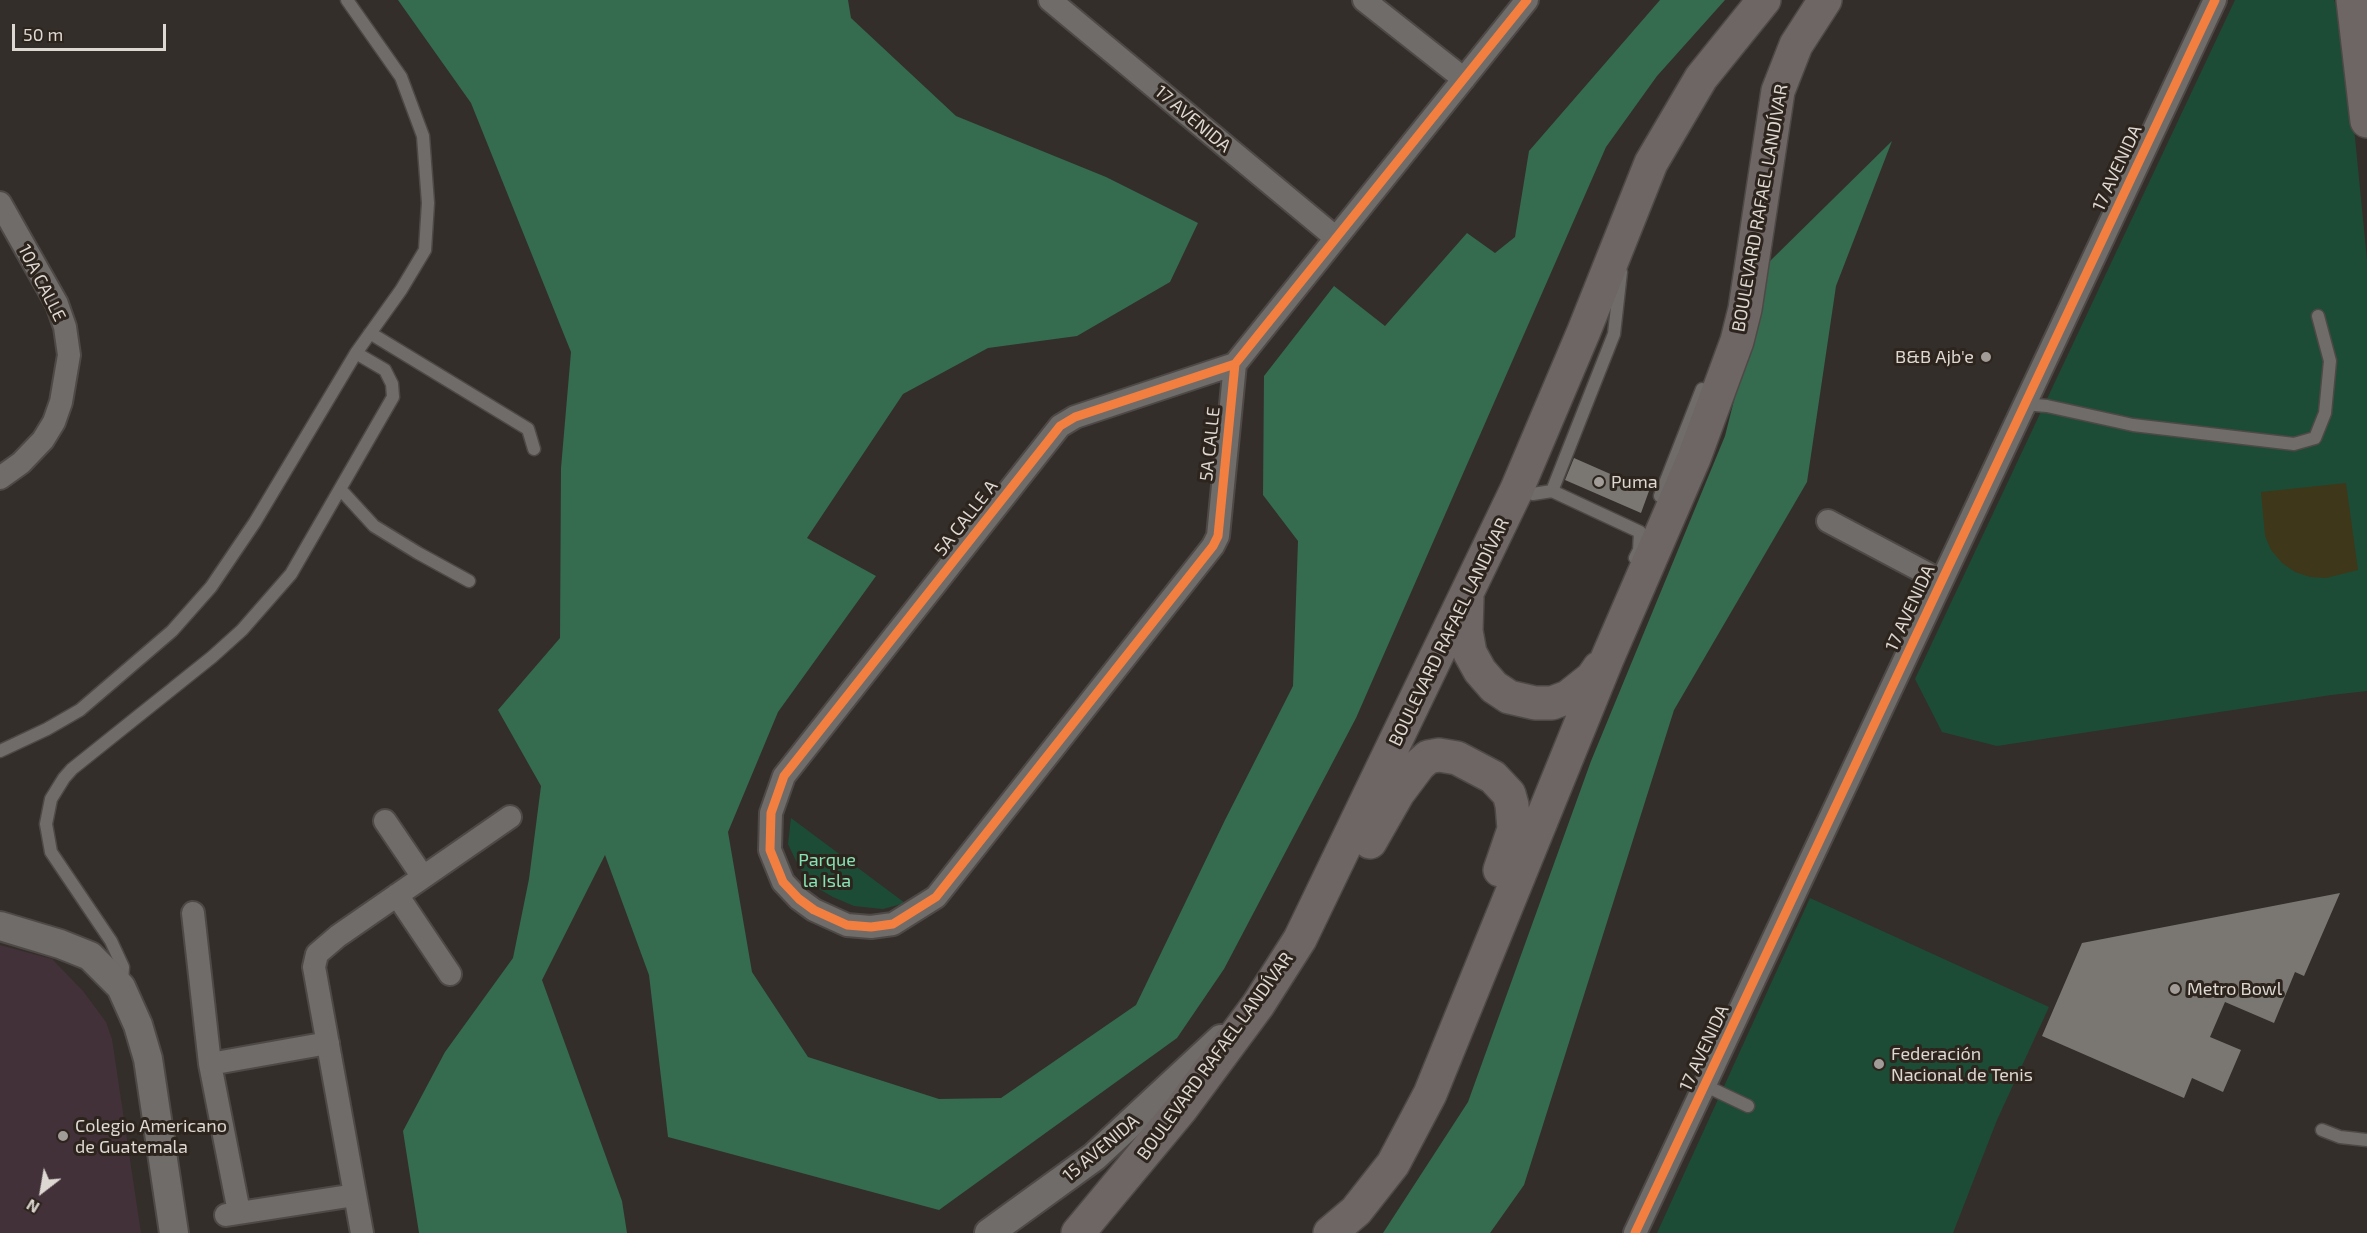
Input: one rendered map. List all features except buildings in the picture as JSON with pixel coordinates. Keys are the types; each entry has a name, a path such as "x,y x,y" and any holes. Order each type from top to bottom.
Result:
{"main road":[{"name":"BOULEVARD RAFAEL LANDÍVAR","path":"1078,1233 1181,1109 1257,1005 1300,939 1517,489 1584,331 1651,163 1701,78 1764,0"},
{"name":"BOULEVARD RAFAEL LANDÍVAR","path":"1330,1233 1356,1211 1393,1164 1430,1094 1478,978 1603,649 1694,458 1726,349 1745,309 1778,91 1796,45 1825,0"},
{"path":"2353,0 2367,121"},
{"path":"1468,591 1466,631 1470,653 1480,671 1494,687 1509,697 1534,703 1552,703 1568,697 1592,678 1603,649"},
{"path":"1300,939 1341,895 1411,774 1428,757 1448,756 1474,765 1493,777 1509,794 1514,829 1484,917 1472,1023 1450,1092 1426,1144 1412,1167 1360,1233"}],"street":[{"name":"17 AVENIDA","path":"1050,0 1336,238"},
{"path":"1364,0 1464,79"},
{"path":"1235,364 1527,0"},
{"name":"17 AVENIDA","path":"1636,1231 2215,0"},
{"name":"10A CALLE","path":"0,203 57,304 65,327 69,355 61,402 54,422 43,440 21,463 0,478"},
{"name":"5A CALLE A","path":"936,897 893,924 871,927 847,925 814,910 799,899 783,882 770,850 771,813 784,776 1060,426 1075,417 1235,364"},
{"name":"5A CALLE","path":"936,897 1213,546 1218,536 1235,364"},
{"path":"1828,521 1941,581"},
{"path":"362,1233 314,966 317,954 338,936 510,817"},
{"path":"384,821 423,877"},
{"path":"397,895 450,975"},
{"path":"193,913 210,1064 232,1213 355,1195"},
{"path":"0,926 60,944 90,956 122,987 138,1025 148,1059 174,1233"},
{"name":"15 AVENIDA","path":"988,1233 1094,1158 1257,1005"},
{"path":"210,1064 328,1043"}],"lane":[{"path":"0,751 47,729 80,710 172,631 211,587 255,522 357,353 401,290 425,250 428,203 423,136 401,77 347,0"},
{"path":"1552,491 1614,334 1626,226"},
{"path":"2024,404 2048,406 2133,425 2294,444 2315,438 2325,412 2330,362 2318,316"},
{"path":"370,333 528,429 534,449"},
{"path":"122,987 123,967 111,941 51,852 46,824 51,799 72,769 212,657 261,610 291,574 393,398 392,384 385,370 357,353"},
{"path":"1656,507 1707,378"},
{"path":"1517,489 1533,494 1552,491 1640,532 1639,550"},
{"path":"341,490 374,526 469,580"},
{"path":"1630,570 1647,529"},
{"path":"1704,1085 1748,1106"},
{"path":"2322,1130 2340,1137 2367,1140"}],"shaded area":[{"name":"Colegio Americano de Guatemala","path":"0,945 52,959 83,991 106,1022 112,1039 141,1233 0,1233"}],"green space":[{"path":"398,0 848,0 851,18 956,116 1106,177 1198,223 1170,282 1077,336 988,348 903,394 807,538 876,576 778,712 728,832 752,972 808,1057 939,1099 1001,1098 1136,1005 1225,820 1293,686 1298,541 1263,495 1264,376 1334,286 1385,326 1467,233 1495,253 1515,237 1529,151 1660,0 1725,0 1657,76 1606,147 1356,718 1224,969 1177,1038 939,1210 668,1137 649,975 605,855 542,980 622,1201 627,1233 419,1233 403,1131 445,1052 513,958 529,879 541,786 498,710 560,638 561,468 571,352 471,103"},
{"path":"2235,0 2334,0 2344,26 2367,260 2367,691 1997,746 1942,732 1915,679"},
{"path":"1892,141 1836,286 1807,482 1674,710 1524,1185 1490,1233 1383,1233 1468,1102 1591,761 1725,436 1769,262"},
{"name":"Parque la Isla","path":"791,818 905,903 883,909 854,906 814,886 799,867 788,844"},
{"name":"Federación Nacional de Tenis","path":"1810,898 2049,1007 1997,1120 1953,1233 1657,1233"}],"sand":[{"path":"2346,483 2358,570 2326,578 2310,577 2295,572 2282,563 2271,550 2265,536 2261,492"}],"cycle path":[{"path":"1235,364 1075,417 1060,426 784,776 771,813 770,850 783,882 799,899 814,910 847,925 871,927 893,924 936,897 1213,546 1218,536 1235,364 1527,0"},
{"path":"1635,1233 2215,0"}],"place":[{"name":"B&B Ajb'e","path":"1986,357"},
{"name":"Puma","path":"1599,482"},
{"name":"Metro Bowl","path":"2175,989"},
{"name":"Federación Nacional de Tenis","path":"1879,1064"},
{"name":"Colegio Americano de Guatemala","path":"63,1136"}]}
